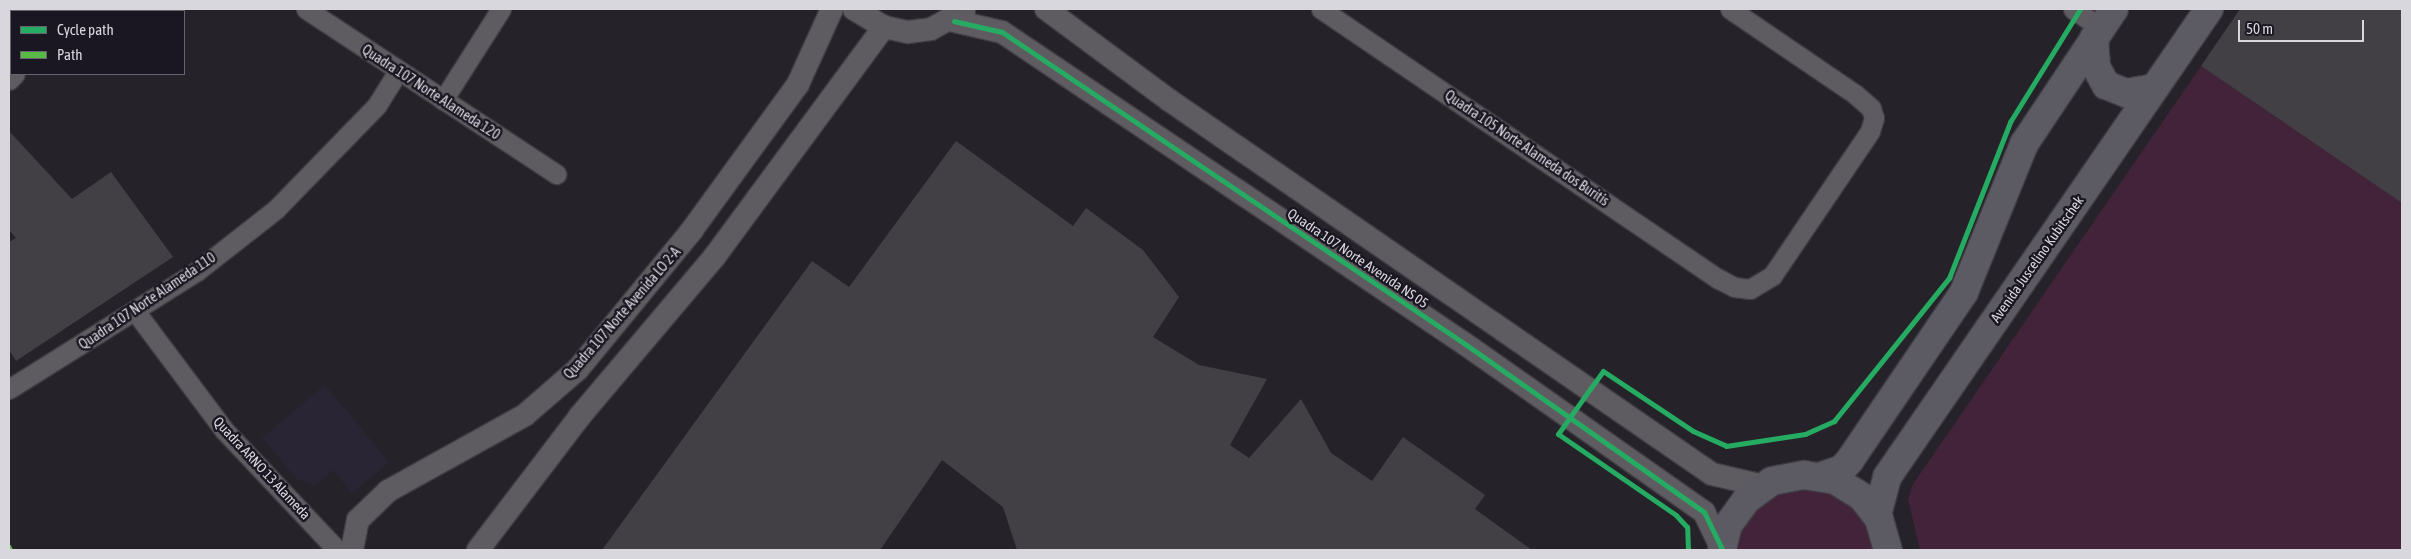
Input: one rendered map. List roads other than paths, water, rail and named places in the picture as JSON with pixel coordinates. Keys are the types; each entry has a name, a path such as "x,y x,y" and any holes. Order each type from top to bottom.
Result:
{"main road":[{"path":"2180,50 2183,9"},
{"name":"Avenida Juscelino Kubitschek","path":"1876,515 1887,477 2209,9"},
{"path":"1822,476 1842,469 1850,460 1964,292 2024,144 2103,25"},
{"path":"2103,25 2096,67 2106,85 2126,93 2155,88"},
{"path":"1722,550 1736,511 1764,486 1795,475 1822,476 1851,488 1876,515 1888,550"}],"street":[{"name":"Quadra 107 Norte Alameda 120","path":"306,9 556,174"},
{"path":"443,100 501,9"},
{"name":"Quadra 107 Norte Avenida LO 2-A","path":"352,550 358,520 388,491 525,416 578,369 692,230 798,84 832,9"},
{"path":"854,9 884,28 932,29 960,15"},
{"name":"Quadra 107 Norte Avenida NS 05","path":"1046,9 1169,100 1712,474 1764,486"},
{"name":"Quadra 105 Norte Alameda dos Buritís","path":"1321,9 1734,287 1758,286 1772,276 1870,131 1873,112 1855,94 1730,9"},
{"path":"2073,9 2103,25"},
{"name":"Quadra 107 Norte Avenida NS 05","path":"960,15 1002,32 1465,344 1704,512 1722,550"},
{"path":"478,550 580,416 715,256 884,28"},
{"name":"Quadra 107 Norte Alameda 110","path":"9,389 136,312 197,271 276,209 377,105 398,71"},
{"name":"Quadra ARNO 13 Alameda","path":"136,312 224,430 337,550"}]}
